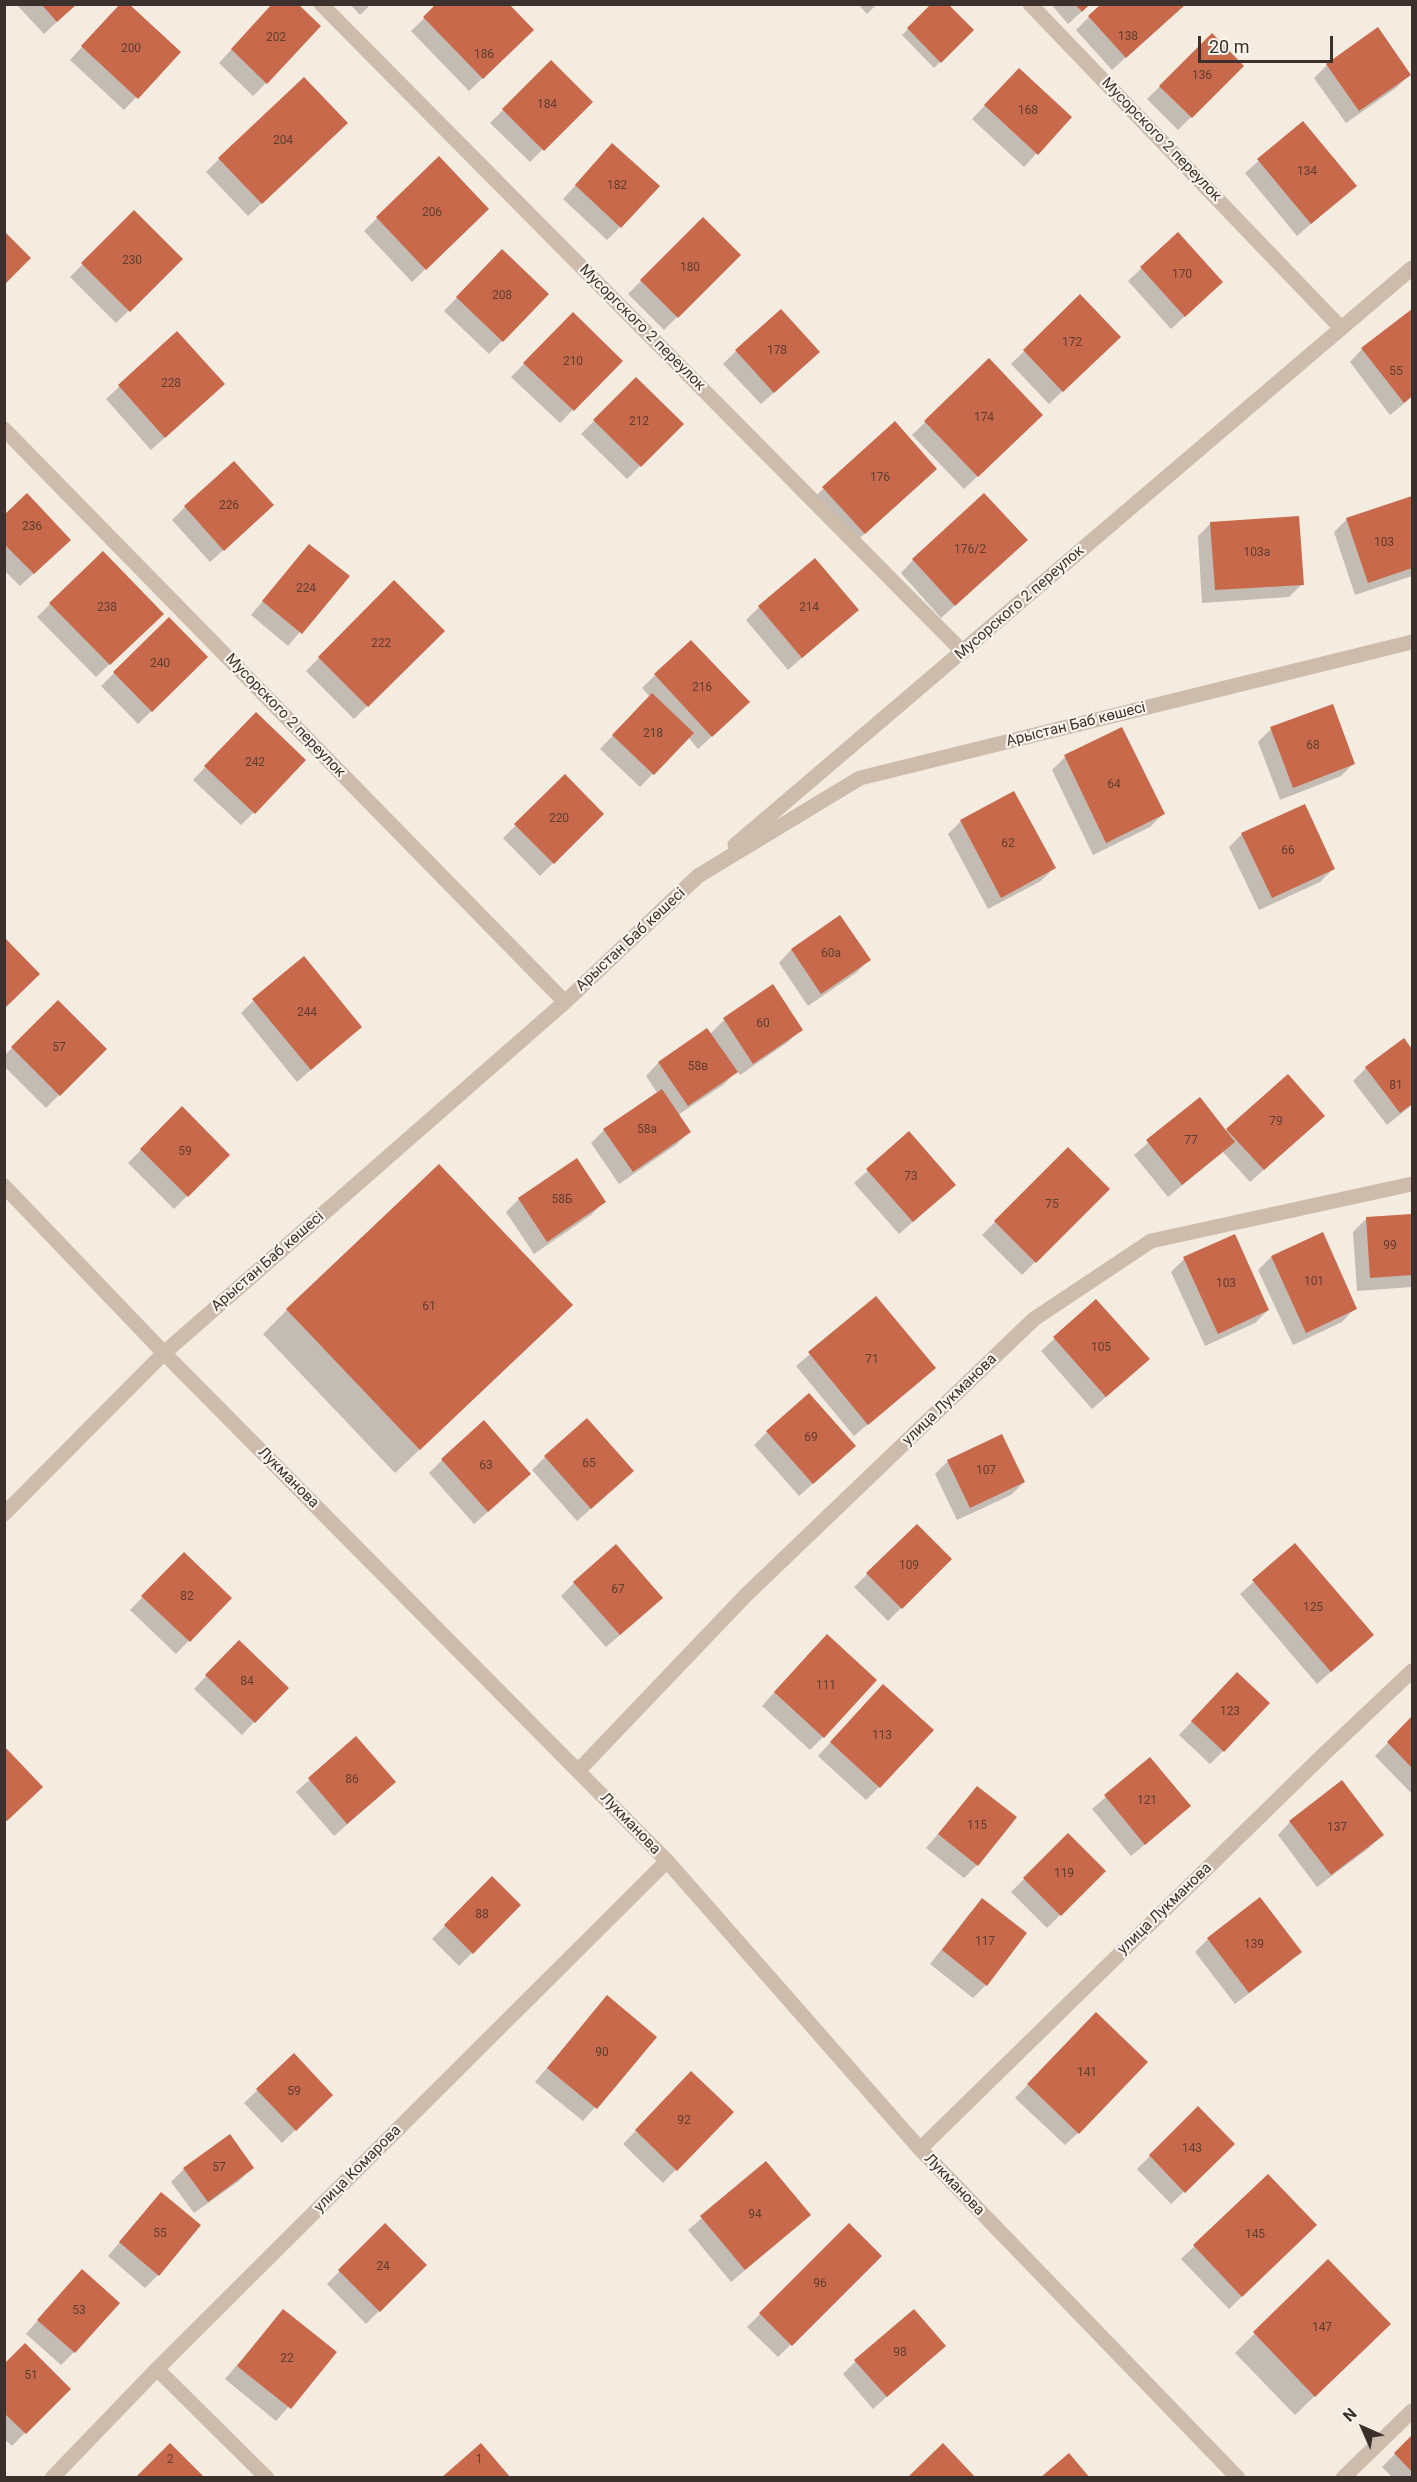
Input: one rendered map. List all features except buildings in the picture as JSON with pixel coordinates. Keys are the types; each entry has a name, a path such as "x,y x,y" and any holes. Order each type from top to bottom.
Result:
{"street":[{"name":"Мусоргского 2 переулок","path":"321,4 963,652"},
{"name":"Мусорского 2 переулок","path":"1030,4 1341,328"},
{"name":"Мусорского 2 переулок","path":"698,876 1413,268"},
{"name":"Мусорского 2 переулок","path":"4,429 565,1002"},
{"name":"Арыстан Баб көшесі","path":"4,1514 164,1353 565,1002 698,876 860,778 1413,642"},
{"name":"улица Лукманова","path":"578,1771 746,1594 1034,1319 1151,1241 1413,1184"},
{"name":"Лукманова","path":"4,1186 164,1353 667,1861 920,2150 1238,2478"},
{"name":"улица Лукманова","path":"920,2150 1323,1755 1413,1671"},
{"name":"улица Комарова","path":"52,2478 157,2369 667,1861"},
{"path":"157,2369 267,2478"},
{"path":"1343,2478 1413,2410"}]}
